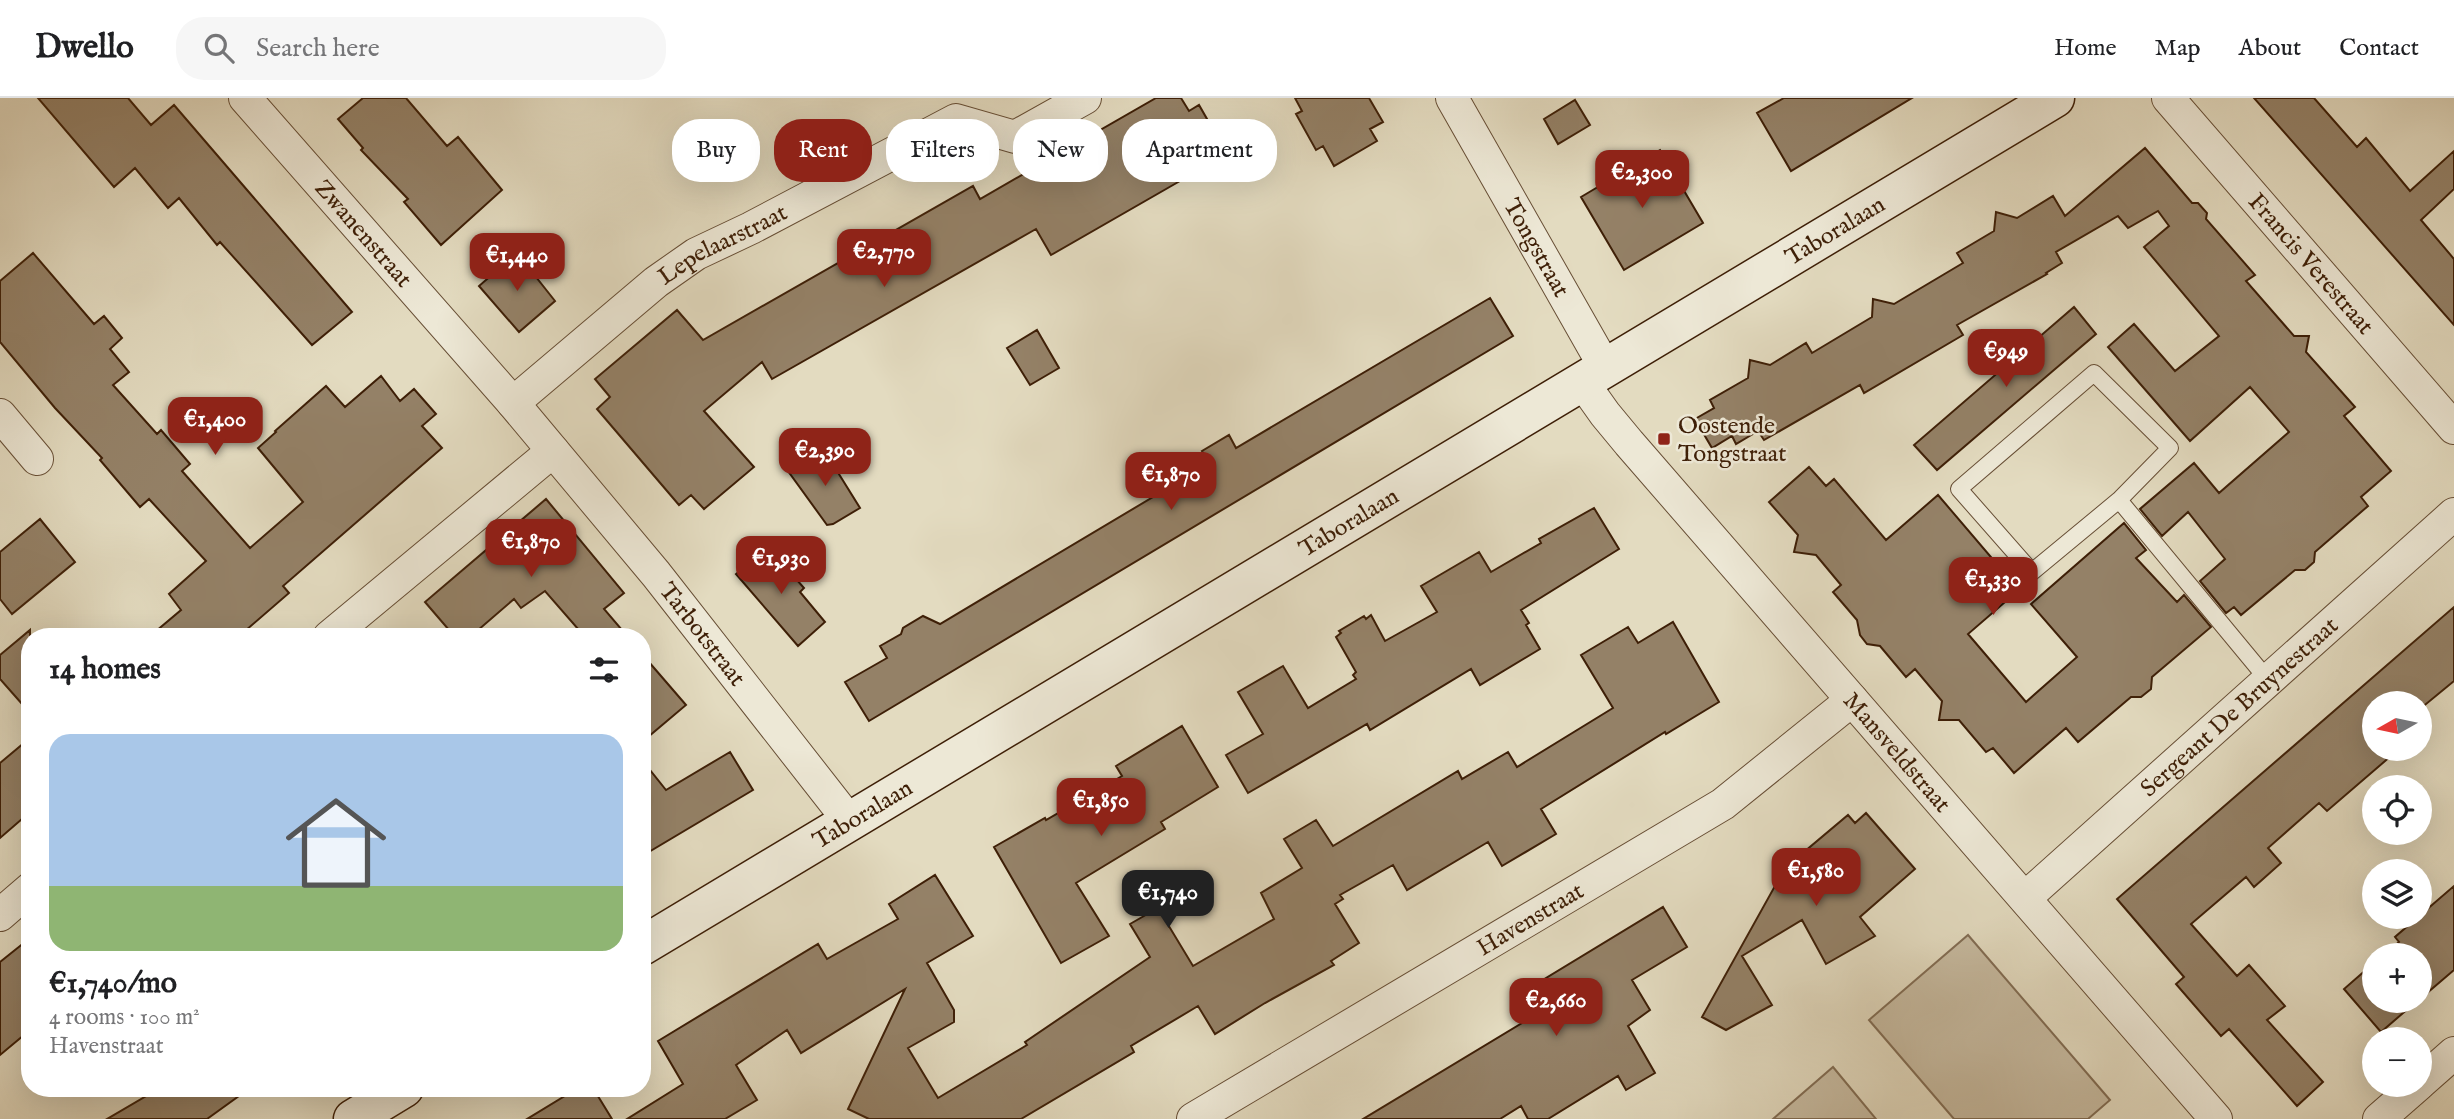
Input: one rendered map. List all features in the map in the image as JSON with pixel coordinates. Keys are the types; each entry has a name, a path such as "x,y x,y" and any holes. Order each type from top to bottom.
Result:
{"street":[{"name":"Lepelaarstraat","path":"513,403 681,264 957,109 1016,137 1085,98"},
{"name":"Taboralaan","path":"651,941 2055,98"},
{"name":"Francis Verestraat","path":"2168,98 2454,428"},
{"name":"Zwanenstraat","path":"259,103 553,450"},
{"name":"Tongstraat","path":"1459,111 1595,376"},
{"name":"Mansveldstraat","path":"1595,376 1629,443 2216,1119"},
{"path":"0,415 37,459"},
{"name":"Tarbotstraat","path":"553,450 656,574 850,821"},
{"path":"340,628 553,450"},
{"name":"Sergeant De Bruynestraat","path":"2025,898 2454,514"},
{"name":"Havenstraat","path":"1193,1119 1723,804 1852,700"},
{"path":"0,915 21,897"},
{"path":"2432,1072 2454,1053"},
{"path":"353,1119 389,1097"},
{"path":"2379,1119 2404,1097"}],"lane":[{"path":"2094,373 2170,448 2119,500 2032,572 1959,489 2094,373"},
{"path":"2119,500 2268,680"}],"shaded area":[{"path":"1968,935 2110,1100 2088,1119 1954,1119 1869,1020"},
{"path":"1833,1067 1876,1119 1773,1119"}],"building":[{"path":"38,98 128,98 151,125 174,105 352,312 312,345 220,242 217,245 179,198 168,208 135,168 114,187"},
{"path":"363,98 406,98 447,146 458,137 502,190 441,245 404,202 408,199 361,150 363,148 338,119"},
{"path":"1156,98 1181,98 1189,111 1199,105 1207,119 1122,119 1122,182 1178,182 1051,255 1036,229 772,379 762,362 704,411 754,467 704,509 691,495 679,505 597,409 610,397 595,379 677,310 703,340 973,186 980,199 1013,180 1108,182 1108,126"},
{"path":"1295,98 1369,98 1383,122 1370,129 1377,141 1334,166 1323,146 1316,150 1296,114 1302,111"},
{"path":"1784,98 1912,98 1791,171 1757,113"},
{"path":"2254,98 2314,98 2357,147 2366,138 2410,191 2454,151 2454,189 2421,220 2454,259 2454,325"},
{"path":"1575,100 1590,125 1558,144 1544,119"},
{"path":"2145,148 2192,203 2198,203 2207,213 2206,219 2255,275 2246,281 2294,336 2309,336 2306,352 2355,407 2344,416 2391,471 2361,497 2368,506 2315,552 2314,562 2305,570 2295,570 2241,615 2234,607 2226,613 2200,581 2225,559 2188,512 2162,536 2140,509 2194,463 2219,493 2289,432 2250,387 2190,441 2108,347 2134,324 2175,371 2219,336 2144,247 2169,226 2158,211 2128,228 2118,216 2056,252 2062,263 1957,325 1963,335 1864,393 1860,385 1764,440 1758,431 1736,444 1732,436 1712,448 1695,419 1714,408 1710,400 1748,378 1750,360 1770,365 1806,343 1812,353 1872,317 1873,299 1894,304 1963,263 1957,253 1994,231 1996,212 2017,218 2053,196 2065,216"},
{"path":"1660,150 1703,223 1624,270 1581,197"},
{"path":"33,253 94,324 104,316 122,338 110,349 129,372 113,385 157,434 161,430 190,464 182,471 250,548 303,502 258,448 326,386 345,407 381,376 400,401 414,389 436,414 422,426 442,448 283,586 289,593 248,628 160,628 181,610 169,594 206,561 149,499 140,507 100,460 102,458 55,408 0,342 0,281"},
{"path":"517,253 555,301 519,332 479,286"},
{"path":"1490,298 1513,336 869,721 845,682 887,658 880,646 901,634 903,628 923,616 940,624 1210,463 1202,451 1229,435 1236,448"},
{"path":"2074,307 2096,334 1937,470 1914,445"},
{"path":"1037,330 1059,368 1030,385 1007,348"},
{"path":"824,450 860,508 827,525 788,471"},
{"path":"1809,467 1826,486 1834,479 1886,540 1938,495 2019,590 1968,634 2026,702 2077,657 2031,604 2124,523 2146,550 2136,558 2177,602 2184,595 2211,627 2152,677 2151,689 2141,697 2131,697 2078,742 2066,728 2014,773 1993,748 1986,752 1959,720 1939,720 1942,701 1915,669 1906,677 1880,646 1867,644 1860,635 1857,620 1833,592 1841,585 1816,555 1794,552 1798,535 1769,502"},
{"path":"546,499 624,593 604,609 620,628 577,628 545,591 521,608 514,599 480,628 447,628 425,602"},
{"path":"1594,508 1619,549 1521,610 1540,649 1480,685 1471,669 1370,730 1367,724 1248,793 1226,755 1263,734 1238,692 1283,666 1308,708 1356,679 1353,675 1356,672 1336,637 1341,633 1339,631 1364,616 1366,619 1371,615 1385,641 1437,612 1421,586 1479,552 1491,572 1541,543 1539,539"},
{"path":"40,519 75,562 12,614 0,599 0,552"},
{"path":"768,547 804,588 800,592 825,622 798,646 736,574"},
{"path":"2454,607 2454,681 2432,699 2432,691 2362,691 2362,761 2385,761 2369,775 2362,775 2362,781 2327,811 2319,803 2268,848 2281,863 2254,887 2246,877 2191,924 2237,976 2249,965 2285,1006 2267,1020 2323,1082 2297,1106 2229,1029 2221,1036 2176,984 2184,977 2117,899"},
{"path":"1673,622 1719,702 1666,734 1665,732 1541,809 1556,834 1502,866 1488,842 1407,890 1393,865 1340,895 1343,899 1335,904 1359,943 1331,961 1334,965 1215,1034 1198,1006 1131,1046 1134,1052 1021,1119 869,1119 848,1109 905,989 801,1053 787,1030 736,1065 757,1100 725,1119 627,1119 683,1084 658,1041 818,944 827,959 898,919 889,904 935,875 973,936 927,963 954,1010 954,1022 908,1048 938,1098 1027,1045 1025,1042 1150,957 1130,924 1158,908 1193,966 1274,919 1261,893 1302,868 1284,839 1316,820 1333,846 1458,771 1462,779 1508,752 1517,767 1613,708 1581,655 1628,627 1638,643"},
{"path":"21,638 21,703 0,679 0,655"},
{"path":"651,664 686,705 651,734"},
{"path":"1182,726 1218,787 1161,822 1165,829 1076,883 1109,936 1061,963 994,847 1122,776 1116,766"},
{"path":"21,746 21,820 0,838 0,763"},
{"path":"730,752 753,790 651,851 651,771 666,790"},
{"path":"1866,813 1915,869 1860,917 1875,936 1826,964 1802,920 1742,956 1772,1005 1726,1030 1702,1017 1785,868 1848,815 1855,823"},
{"path":"2454,886 2454,970 2432,989 2432,943 2398,943 2395,937 2404,929 2432,929 2432,905"},
{"path":"1663,907 1687,947 1632,980 1650,1010 1628,1026 1655,1073 1626,1090 1618,1076 1548,1119 1528,1119 1521,1106 1500,1119 1363,1119 1527,1020 1513,998"},
{"path":"21,945 21,1038 0,1055 0,962"},
{"path":"2362,973 2362,1010 2344,989"},
{"path":"2365,1013 2403,1013 2387,1027 2377,1027"},
{"path":"145,1097 238,1097 207,1119 107,1119"},
{"path":"563,1097 599,1097 612,1119 527,1119"}],"place":[{"name":"Oostende Tongstraat","path":"1664,439"}]}
